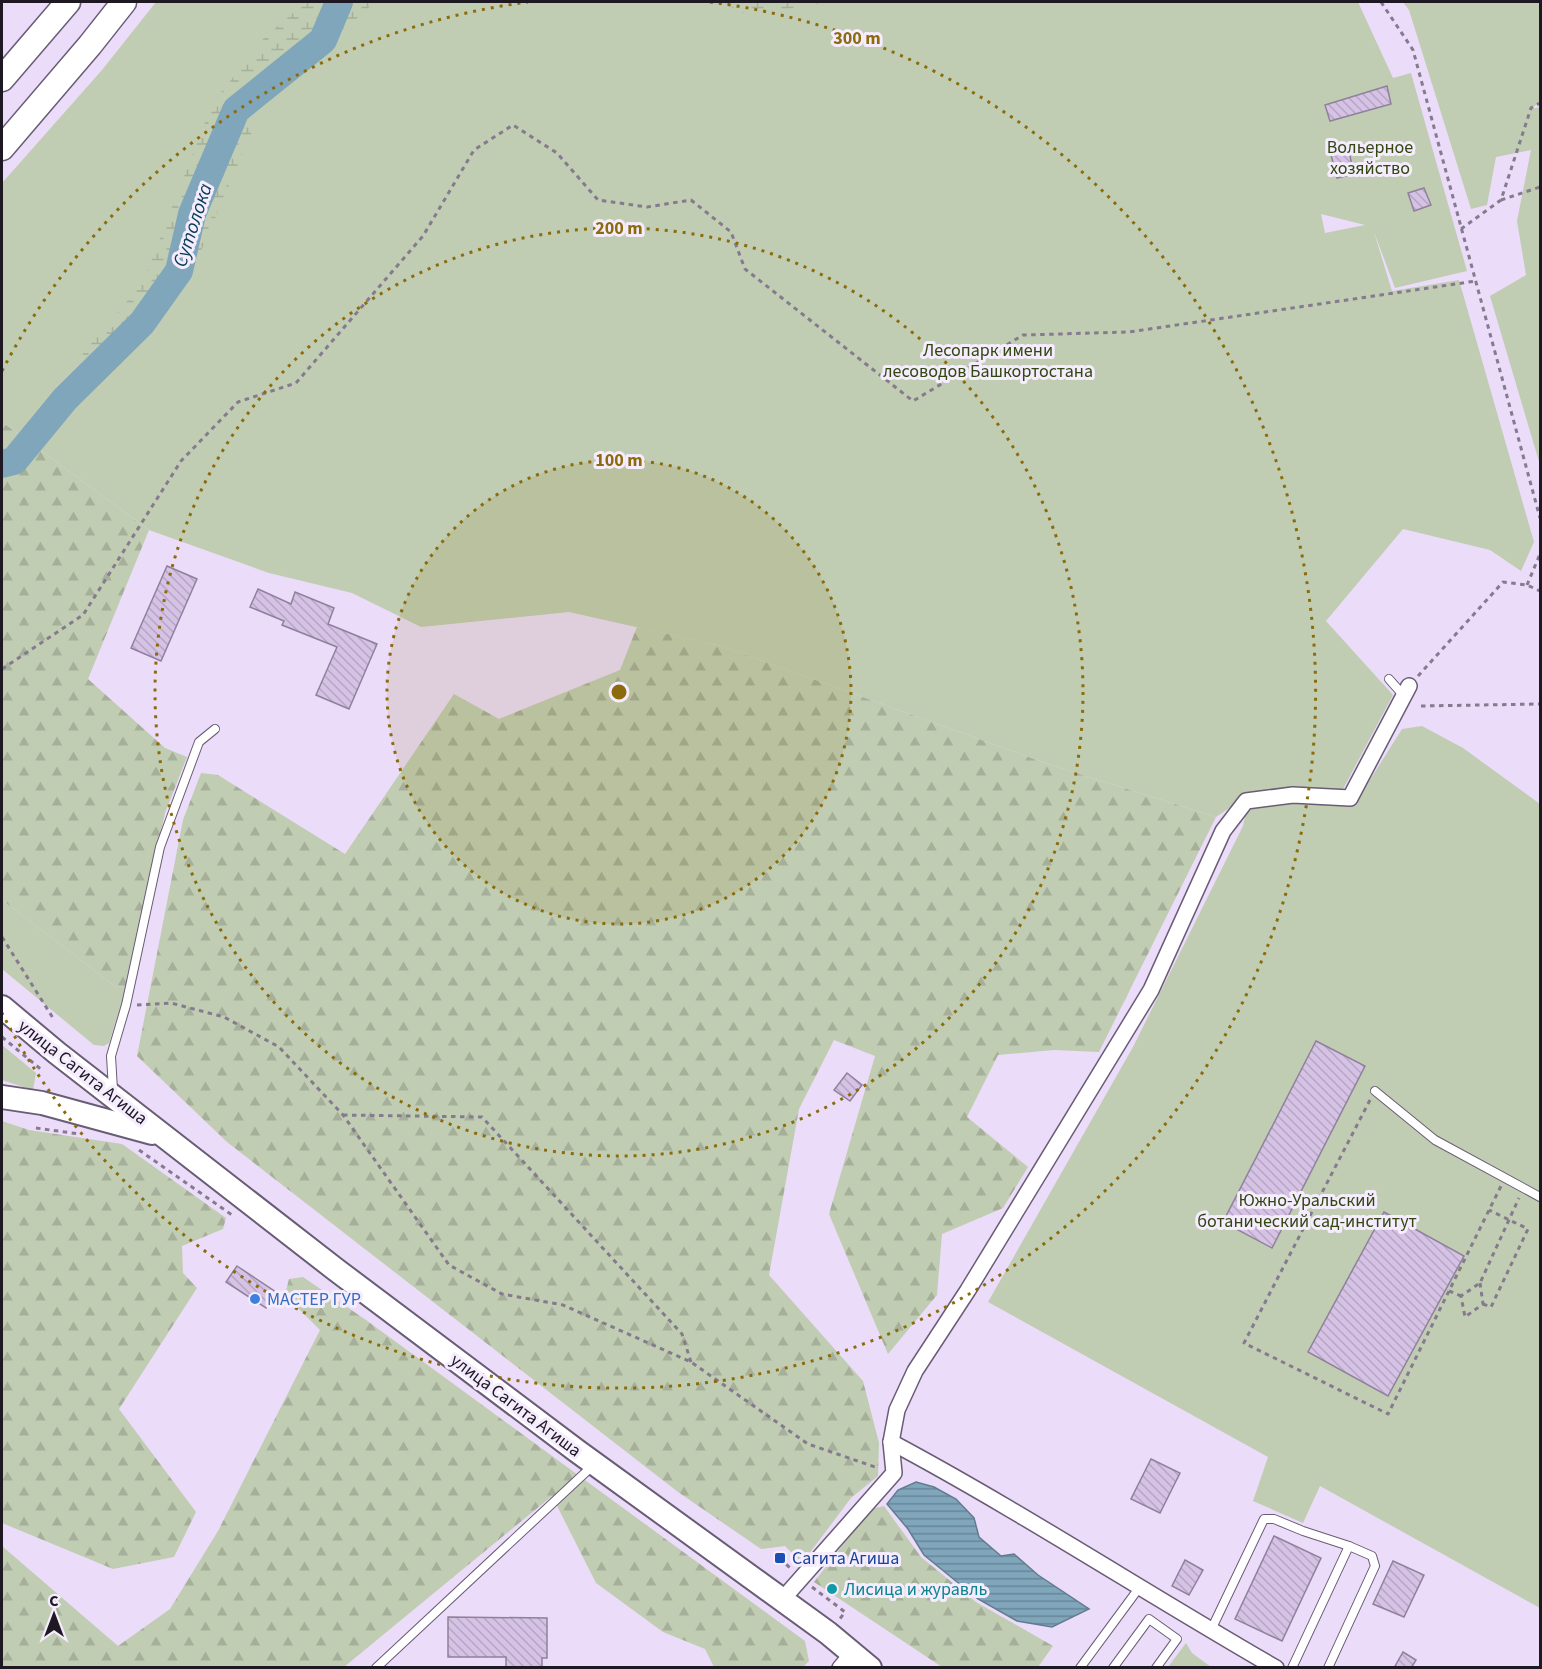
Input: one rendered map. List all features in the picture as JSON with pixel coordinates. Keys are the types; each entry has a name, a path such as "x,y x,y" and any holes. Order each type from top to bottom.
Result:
{"main road":[{"path":"2,79 68,2"},
{"path":"2,148 124,2"},
{"name":"улица Сагита Агиша","path":"2,1007 113,1097 335,1269 781,1601 828,1633 854,1663"},
{"name":"улица Сагита Агиша","path":"2,1096 42,1103 165,1137"}],"street":[{"path":"781,1601 894,1473 891,1442 897,1410 915,1371 969,1290 1151,990 1223,831 1246,801 1293,795 1350,798 1407,691"},
{"path":"891,1442 966,1482 1139,1588 1276,1668"}],"lane":[{"path":"1389,679 1407,691"},
{"path":"113,1097 111,1056 126,1005 160,847 199,742 215,729"},
{"path":"1375,1091 1435,1140 1540,1197"},
{"path":"376,1668 587,1471"},
{"path":"1211,1630 1264,1519 1274,1519 1303,1532 1349,1546 1372,1556 1375,1566 1328,1668"},
{"path":"1292,1668 1349,1546"},
{"path":"1080,1668 1139,1588"},
{"path":"1113,1668 1149,1619 1178,1639 1156,1668"}],"path":[{"path":"1381,2 1413,50 1540,518"},
{"path":"1501,200 1531,108 1540,103"},
{"path":"2,669 83,615 181,461 238,402 296,383 423,236 474,150 513,124 557,153 598,200 647,207 691,200 731,232 745,268 913,401 1023,335 1129,332 1476,281"},
{"path":"1461,229 1501,200 1540,187"},
{"path":"1527,585 1540,554"},
{"path":"1407,691 1503,582 1527,585 1540,591"},
{"path":"1421,706 1540,704"},
{"path":"2,937 53,1018"},
{"path":"126,1005 171,1003 224,1017 279,1047 343,1115 449,1265 502,1294 563,1305 691,1362 808,1444 894,1473"},
{"path":"2,1037 43,1071"},
{"path":"1375,1091 1244,1343 1388,1414 1505,1178"},
{"path":"343,1115 482,1118 682,1334 691,1362"},
{"path":"1461,1296 1480,1283 1524,1188"},
{"path":"1483,1304 1491,1307 1528,1229 1489,1210"},
{"path":"1480,1283 1483,1304"},
{"path":"1449,1291 1461,1296"},
{"path":"1461,1296 1466,1317 1483,1304"},
{"path":"780,1558 801,1579 845,1612 828,1633"}],"green space":[{"name":"Лесопарк имени лесоводов Башкортостана","path":"156,2 1358,2 1393,78 1411,73 1467,271 1395,288 1374,232 1392,291 1459,280 1534,542 1521,571 1490,550 1403,529 1326,621 1393,695 1342,791 1313,802 1354,805 1402,729 1422,726 1463,748 1540,804 1540,1608 1320,1486 1303,1523 1253,1501 1268,1457 988,1302 1133,1047 1243,826 1250,794 1216,817 1051,765 721,646 569,612 421,627 352,593 269,573 149,530 2,422 2,183 102,70","holes":["1321,214 1365,225 1325,233"]},
{"path":"306,2 375,2 265,101 184,291 56,405 85,350 143,283 212,104 263,39"},
{"path":"722,2 828,2 749,16"},
{"path":"1403,2 1540,2 1540,102 1531,109 1540,107 1540,465 1490,296 1526,275 1517,221 1531,150 1496,157 1487,205 1471,209 1409,10"},
{"path":"2,422 149,530 88,679 165,748 187,757 165,813 127,986 116,987 2,900"},
{"path":"637,627 721,646 1051,765 1216,817 1099,1052 1054,1050 998,1055 967,1117 1028,1167 1003,1208 942,1234 937,1295 888,1354 829,1214 875,1056 834,1040 799,1109 769,1275 863,1381 879,1443 878,1476 851,1498 802,1563 785,1546 761,1549 678,1492 227,1142 137,1056 183,820 201,773 218,775 345,854 454,694 499,719 620,670"},
{"path":"2,900 116,987 127,986 109,1043 104,1046 94,1045 2,969"},
{"path":"2,1045 36,1073 33,1090 2,1080"},
{"path":"2,1121 29,1130 122,1144 226,1218 223,1229 182,1246 183,1273 197,1288 119,1409 196,1512 174,1557 113,1569 2,1523"},
{"path":"303,1277 366,1320 805,1641 809,1661 803,1667 714,1667 705,1649 663,1632 596,1583 552,1496 344,1667 2,1667 2,1546 118,1646 170,1609 218,1531 320,1330 285,1295 289,1279"},
{"path":"884,1506 921,1557 976,1602 1053,1646 1038,1667 942,1667 814,1582 871,1509"},
{"path":"1186,1643 1192,1653 1211,1667 1168,1667"}],"water":[{"path":"916,1482 934,1487 956,1499 974,1518 979,1537 1001,1556 1014,1554 1038,1575 1089,1609 1052,1627 1017,1621 978,1599 924,1555 908,1529 887,1504 898,1490"}],"building":[{"path":"1387,86 1391,104 1330,121 1325,105"},
{"path":"1348,147 1354,174 1337,178 1330,151"},
{"path":"1424,188 1431,205 1414,211 1408,193"},
{"path":"167,566 197,579 161,661 131,648"},
{"path":"258,589 291,604 295,592 334,608 328,624 377,644 349,709 316,695 337,647 282,625 284,621 250,607"},
{"path":"1316,1041 1365,1066 1272,1248 1223,1222"},
{"path":"847,1073 862,1085 850,1101 834,1090"},
{"path":"1384,1212 1464,1256 1388,1396 1308,1352"},
{"path":"237,1266 276,1292 266,1308 226,1282"},
{"path":"1151,1459 1180,1473 1160,1513 1131,1499"},
{"path":"1274,1536 1321,1558 1282,1641 1235,1619"},
{"path":"1185,1560 1203,1570 1189,1595 1172,1586"},
{"path":"1393,1561 1424,1575 1404,1617 1373,1604"},
{"path":"448,1617 547,1618 547,1658 542,1658 542,1668 506,1668 506,1657 448,1657"},
{"path":"1403,1652 1416,1660 1411,1668 1394,1668"}],"waterway":[{"name":"Сутолока","path":"2,464 14,461 65,399 142,323 179,271 192,214 236,110 323,40 339,2"}],"place":[{"name":"МАСТЕР ГУР","path":"255,1299"},
{"name":"Сагита Агиша","path":"780,1558"},
{"name":"Лисица и журавль","path":"832,1589"}],"park label":[{"name":"Вольерное хозяйство","path":"1370,157"},
{"name":"Южно-Уральский ботанический сад-институт","path":"1307,1210"}]}
